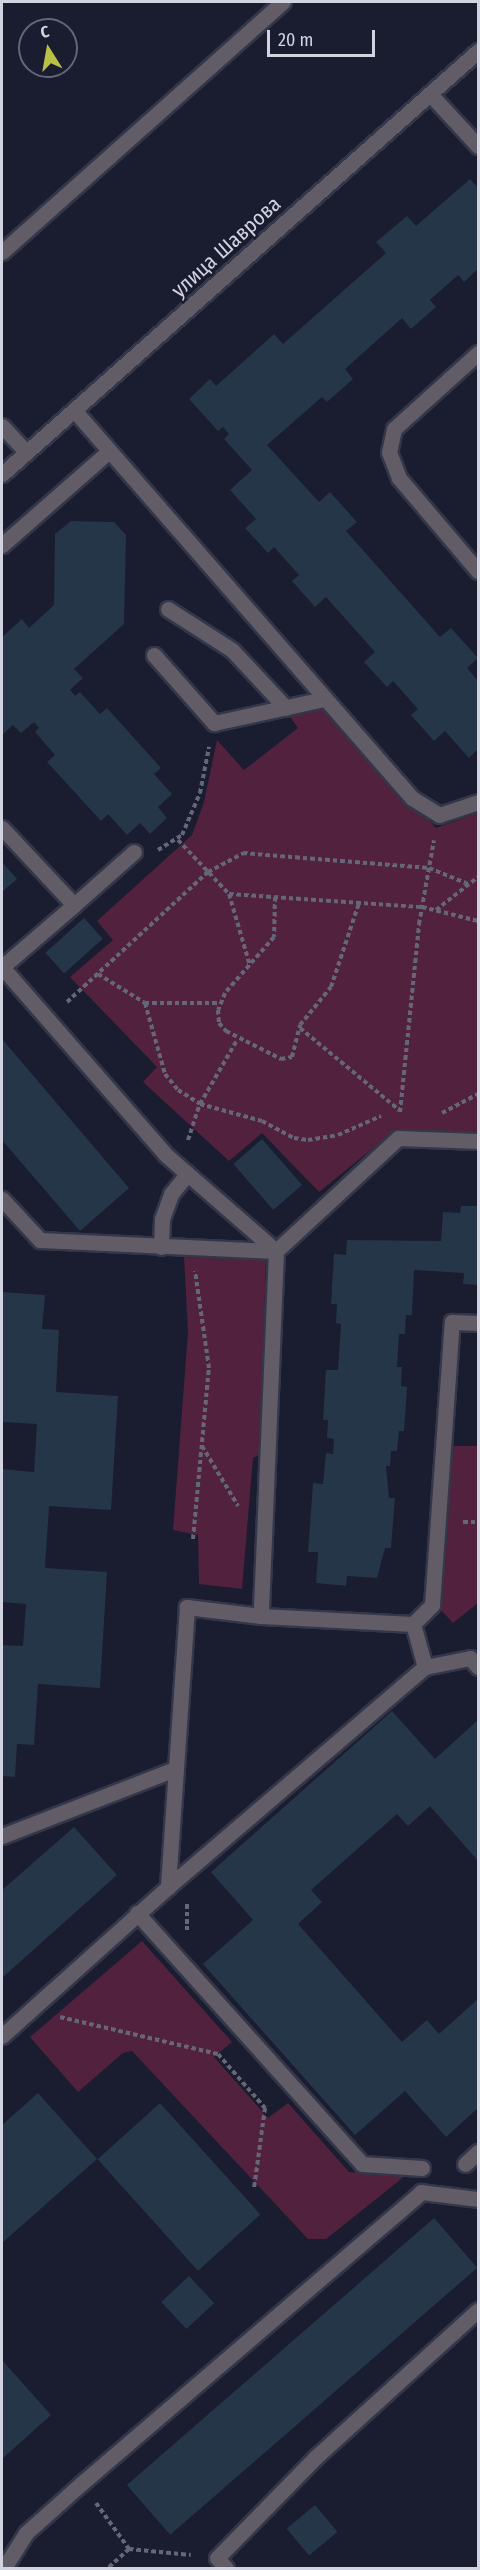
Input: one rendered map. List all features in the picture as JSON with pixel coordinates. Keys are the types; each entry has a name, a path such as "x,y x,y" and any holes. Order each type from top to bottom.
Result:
{"street":[{"path":"2,252 283,2"},
{"name":"улица Шаврова","path":"2,474 478,51"},
{"path":"430,94 478,146"},
{"path":"478,353 394,429 389,452 399,478 478,571"},
{"path":"74,410 412,798 439,815 478,802"},
{"path":"2,426 26,452"},
{"path":"2,545 109,451"},
{"path":"168,609 232,650 286,708"},
{"path":"154,655 214,723 324,699"},
{"path":"2,828 74,905"},
{"path":"134,852 2,967 187,1174 276,1251"},
{"path":"2,1199 39,1240 191,1249 276,1251 398,1138 478,1142"},
{"path":"160,1247 162,1219 171,1194 187,1174"},
{"path":"261,1616 276,1251"},
{"path":"168,1887 187,1607 261,1616 413,1624 432,1605 452,1322 478,1323"},
{"path":"413,1624 425,1667"},
{"path":"2,2036 137,1913 425,1667 470,1658 478,1667"},
{"path":"2,1836 175,1768"},
{"path":"137,1913 362,2164 422,2168"},
{"path":"465,2164 478,2152"},
{"path":"4,2568 26,2533 81,2483 421,2192 478,2199"},
{"path":"222,2563 316,2456 478,2310"}],"path":[{"path":"134,852 162,849 178,840 200,793 214,723"},
{"path":"398,1138 422,907 439,815"},
{"path":"178,840 229,894 250,966"},
{"path":"48,1019 208,872 243,853 429,868 468,884"},
{"path":"436,910 478,877"},
{"path":"229,894 422,907 478,921"},
{"path":"275,897 274,937 220,1003 219,1023 237,1039 281,1059 292,1057 300,1028 332,987 359,903"},
{"path":"98,974 144,1003 220,1003"},
{"path":"144,1003 165,1074 178,1090 200,1104 262,1121 294,1138 316,1140 400,1111 409,1112"},
{"path":"300,1028 400,1111"},
{"path":"187,1174 189,1137 200,1104 237,1039"},
{"path":"430,1113 442,1113 478,1094"},
{"path":"191,1249 209,1350 193,1539"},
{"path":"202,1445 263,1547"},
{"path":"187,1872 188,1969"},
{"path":"30,2010 218,2054 265,2108 254,2188"},
{"path":"81,2483 129,2548 222,2563"},
{"path":"108,2568 129,2548"}],"shaded area":[{"path":"321,706 436,828 478,813 478,1135 394,1131 319,1192 262,1133 229,1161 143,1082 157,1067 70,977 113,940 97,921 192,835 204,802 217,740 244,770 298,728 288,714"},
{"path":"184,1257 266,1260 260,1454 253,1458 242,1589 199,1584 198,1535 173,1530 188,1332"},
{"path":"452,1446 478,1446 478,1603 453,1623 440,1609"},
{"path":"142,1941 232,2042 214,2057 268,2118 288,2103 349,2172 405,2176 326,2239 308,2239 132,2051 123,2053 78,2092 30,2037"}],"building":[{"path":"470,179 478,188 478,269 464,282 458,275 430,300 436,307 411,329 402,318 345,369 353,379 327,402 322,397 267,445 319,502 330,492 357,522 346,531 440,637 451,628 478,658 467,668 478,681 478,749 469,758 445,731 434,741 411,715 418,709 393,681 387,687 364,662 375,652 326,597 315,607 292,581 299,575 274,547 268,553 245,528 256,519 230,490 252,470 224,439 229,434 223,427 218,431 189,399 210,379 216,386 274,334 283,344 386,253 376,242 407,216 416,226"},
{"path":"71,521 114,522 126,535 124,624 74,669 83,678 70,690 75,696 80,692 100,714 107,708 161,768 154,774 172,794 158,807 167,818 150,834 140,823 127,835 108,814 101,821 47,762 55,755 35,732 39,728 34,722 21,733 13,725 2,735 2,637 22,619 29,628 54,605 55,534"},
{"path":"2,862 17,879 2,892"},
{"path":"84,918 103,939 64,974 45,953"},
{"path":"2,1039 129,1188 80,1231 2,1140"},
{"path":"262,1139 302,1185 273,1210 233,1164"},
{"path":"461,1206 478,1206 478,1285 463,1284 464,1273 414,1270 412,1315 406,1315 405,1334 399,1334 397,1367 402,1367 401,1386 407,1387 404,1431 399,1431 397,1451 391,1451 390,1466 386,1466 389,1498 395,1498 391,1548 385,1548 377,1578 347,1576 346,1586 316,1583 318,1552 308,1552 313,1483 323,1484 326,1453 333,1454 334,1439 327,1438 328,1420 323,1420 326,1370 338,1370 341,1324 336,1323 337,1304 331,1304 334,1254 346,1255 347,1240 441,1241 443,1212 460,1213"},
{"path":"2,1292 45,1295 42,1329 59,1330 56,1392 118,1396 111,1510 49,1506 45,1568 107,1572 100,1688 38,1684 34,1745 17,1744 15,1777 2,1776 2,1645 23,1646 26,1604 2,1602 2,1469 34,1472 37,1424 2,1422"},
{"path":"392,1711 435,1759 478,1720 478,1861 430,1806 408,1826 397,1814 311,1890 322,1902 298,1924 402,2042 427,2020 439,2034 478,1999 478,2108 446,2137 405,2091 355,2135 203,1964 253,1920 211,1872"},
{"path":"74,1827 117,1875 2,1978 2,1890"},
{"path":"38,2093 97,2159 2,2243 2,2125"},
{"path":"160,2103 260,2214 198,2271 98,2159"},
{"path":"434,2218 477,2268 170,2535 127,2485"},
{"path":"189,2276 214,2303 186,2329 161,2302"},
{"path":"2,2360 51,2415 2,2459"},
{"path":"315,2505 337,2532 309,2556 287,2529"}]}
